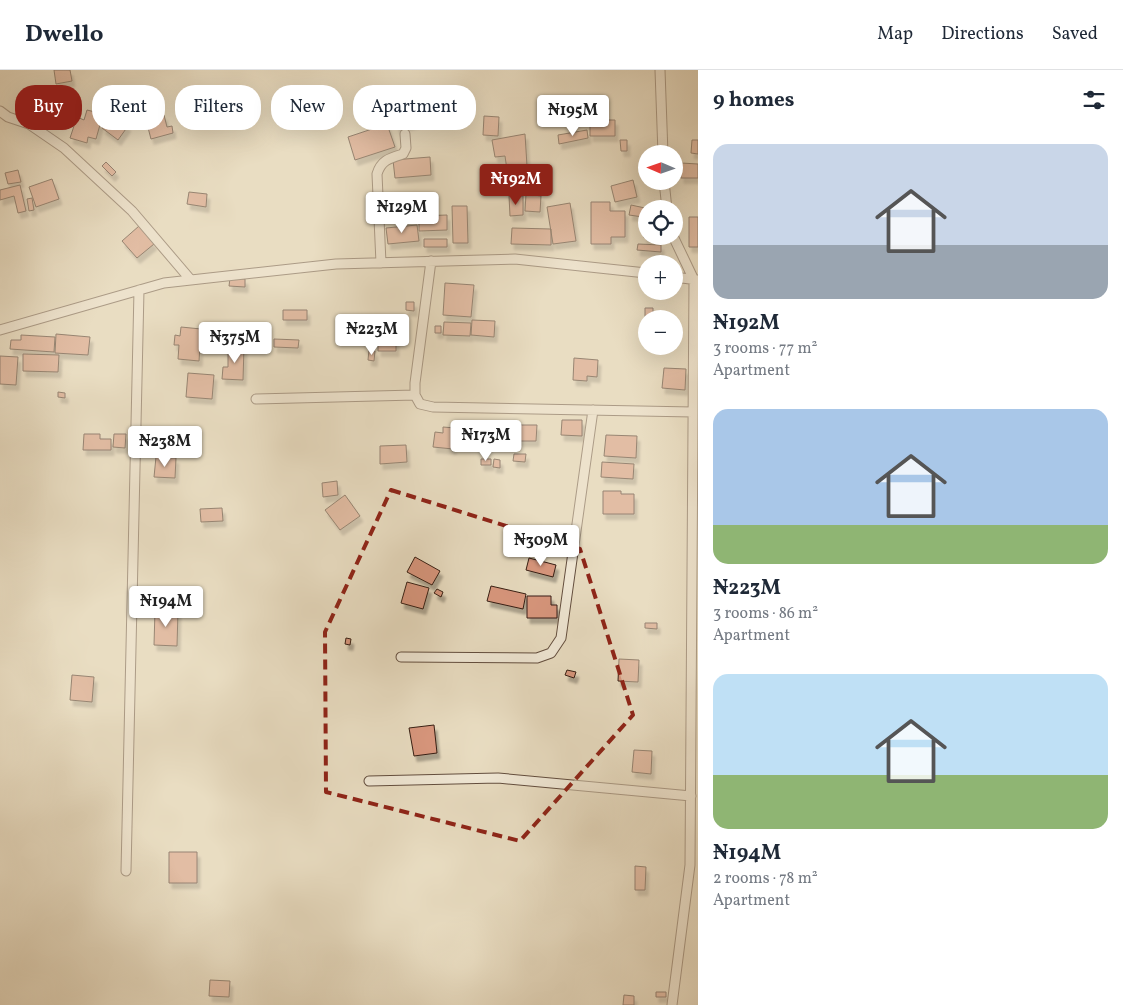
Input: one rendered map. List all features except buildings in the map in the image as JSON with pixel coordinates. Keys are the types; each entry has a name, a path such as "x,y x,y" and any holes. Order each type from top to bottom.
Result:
{"street":[{"path":"660,70 663,145"},
{"path":"0,111 8,117 30,124 64,148 132,211 190,279"},
{"path":"381,263 377,174 380,165 387,159 403,154 406,148 405,134"},
{"path":"672,1005 690,865 695,515 693,412 696,280 678,245"},
{"path":"0,330 139,290 190,279 336,264 515,259 638,272"},
{"path":"431,261 415,383 415,395 420,404 433,407 693,412"},
{"path":"683,278 696,280"},
{"path":"126,871 139,290"},
{"path":"256,399 415,395"},
{"path":"401,657 537,658 551,653 561,638 592,410"},
{"path":"369,781 498,778 690,796"}],"highlighted area":[{"path":"391,490 580,549 633,715 520,841 326,792 325,632"}]}
